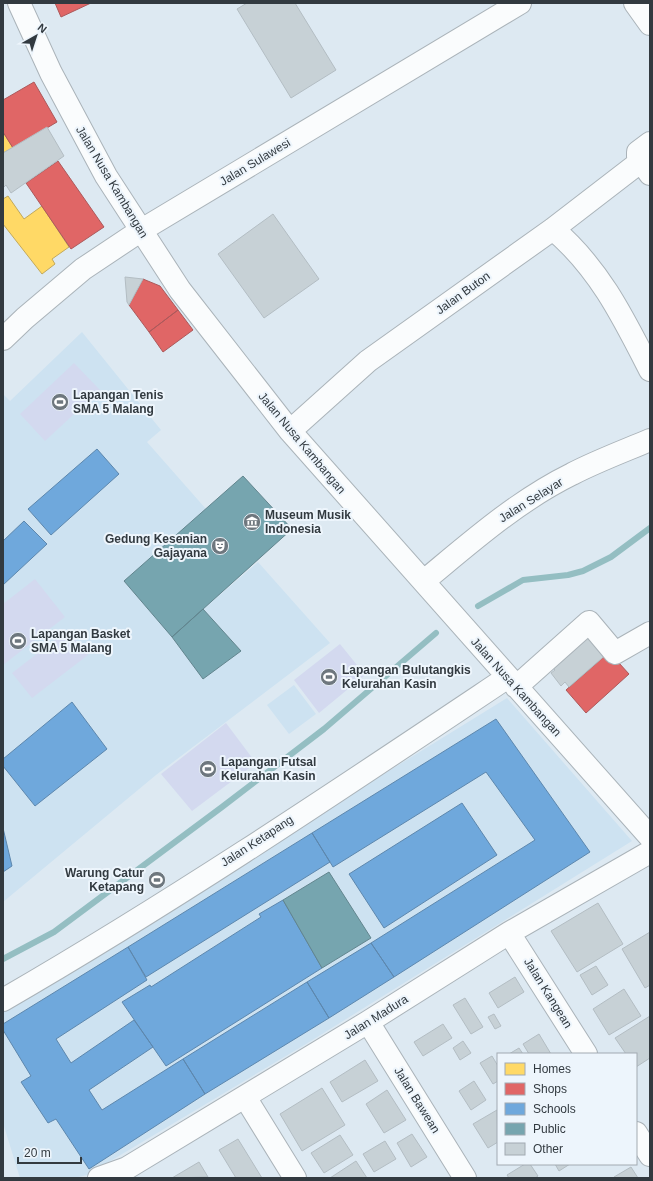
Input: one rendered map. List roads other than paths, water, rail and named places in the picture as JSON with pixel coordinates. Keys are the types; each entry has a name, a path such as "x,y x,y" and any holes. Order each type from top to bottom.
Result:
{"street":[{"name":"Jalan Nusa Kambangan","path":"19,3 51,74 106,176 140,231 180,290 290,431 351,502 424,581 650,837"},
{"name":"Jalan Sulawesi","path":"3,339 25,318 83,269 140,231 520,3"},
{"path":"635,3 650,24"},
{"path":"645,168 638,152 650,143"},
{"name":"Jalan Buton","path":"290,431 368,361 552,229 645,168"},
{"path":"552,229 572,246 589,265 622,313 650,370"},
{"name":"Jalan Selayar","path":"424,581 487,528 537,495 571,474 650,440"},
{"name":"Jalan Ketapang","path":"3,1000 85,952 388,757 512,682 589,622 615,653 650,633"},
{"name":"Jalan Madura","path":"100,1178 130,1173 245,1098 509,933 650,852"},
{"name":"Jalan Kangean","path":"509,933 585,1053"},
{"name":"Jalan Bawean","path":"368,1022 465,1178"},
{"path":"245,1098 295,1178"},
{"path":"637,1135 650,1155"}],"waterway":[{"path":"478,606 523,580 568,575 583,571 611,557 650,528"},
{"path":"3,959 54,932 222,807 324,729 436,633"}],"place":[{"name":"Lapangan Tenis SMA 5 Malang","path":"60,402"},
{"name":"Museum Musik Indonesia","path":"252,522"},
{"name":"Gedung Kesenian Gajayana","path":"220,546"},
{"name":"Lapangan Basket SMA 5 Malang","path":"18,641"},
{"name":"Lapangan Bulutangkis Kelurahan Kasin","path":"329,677"},
{"name":"Lapangan Futsal Kelurahan Kasin","path":"208,769"},
{"name":"Warung Catur Ketapang","path":"157,880"}]}
